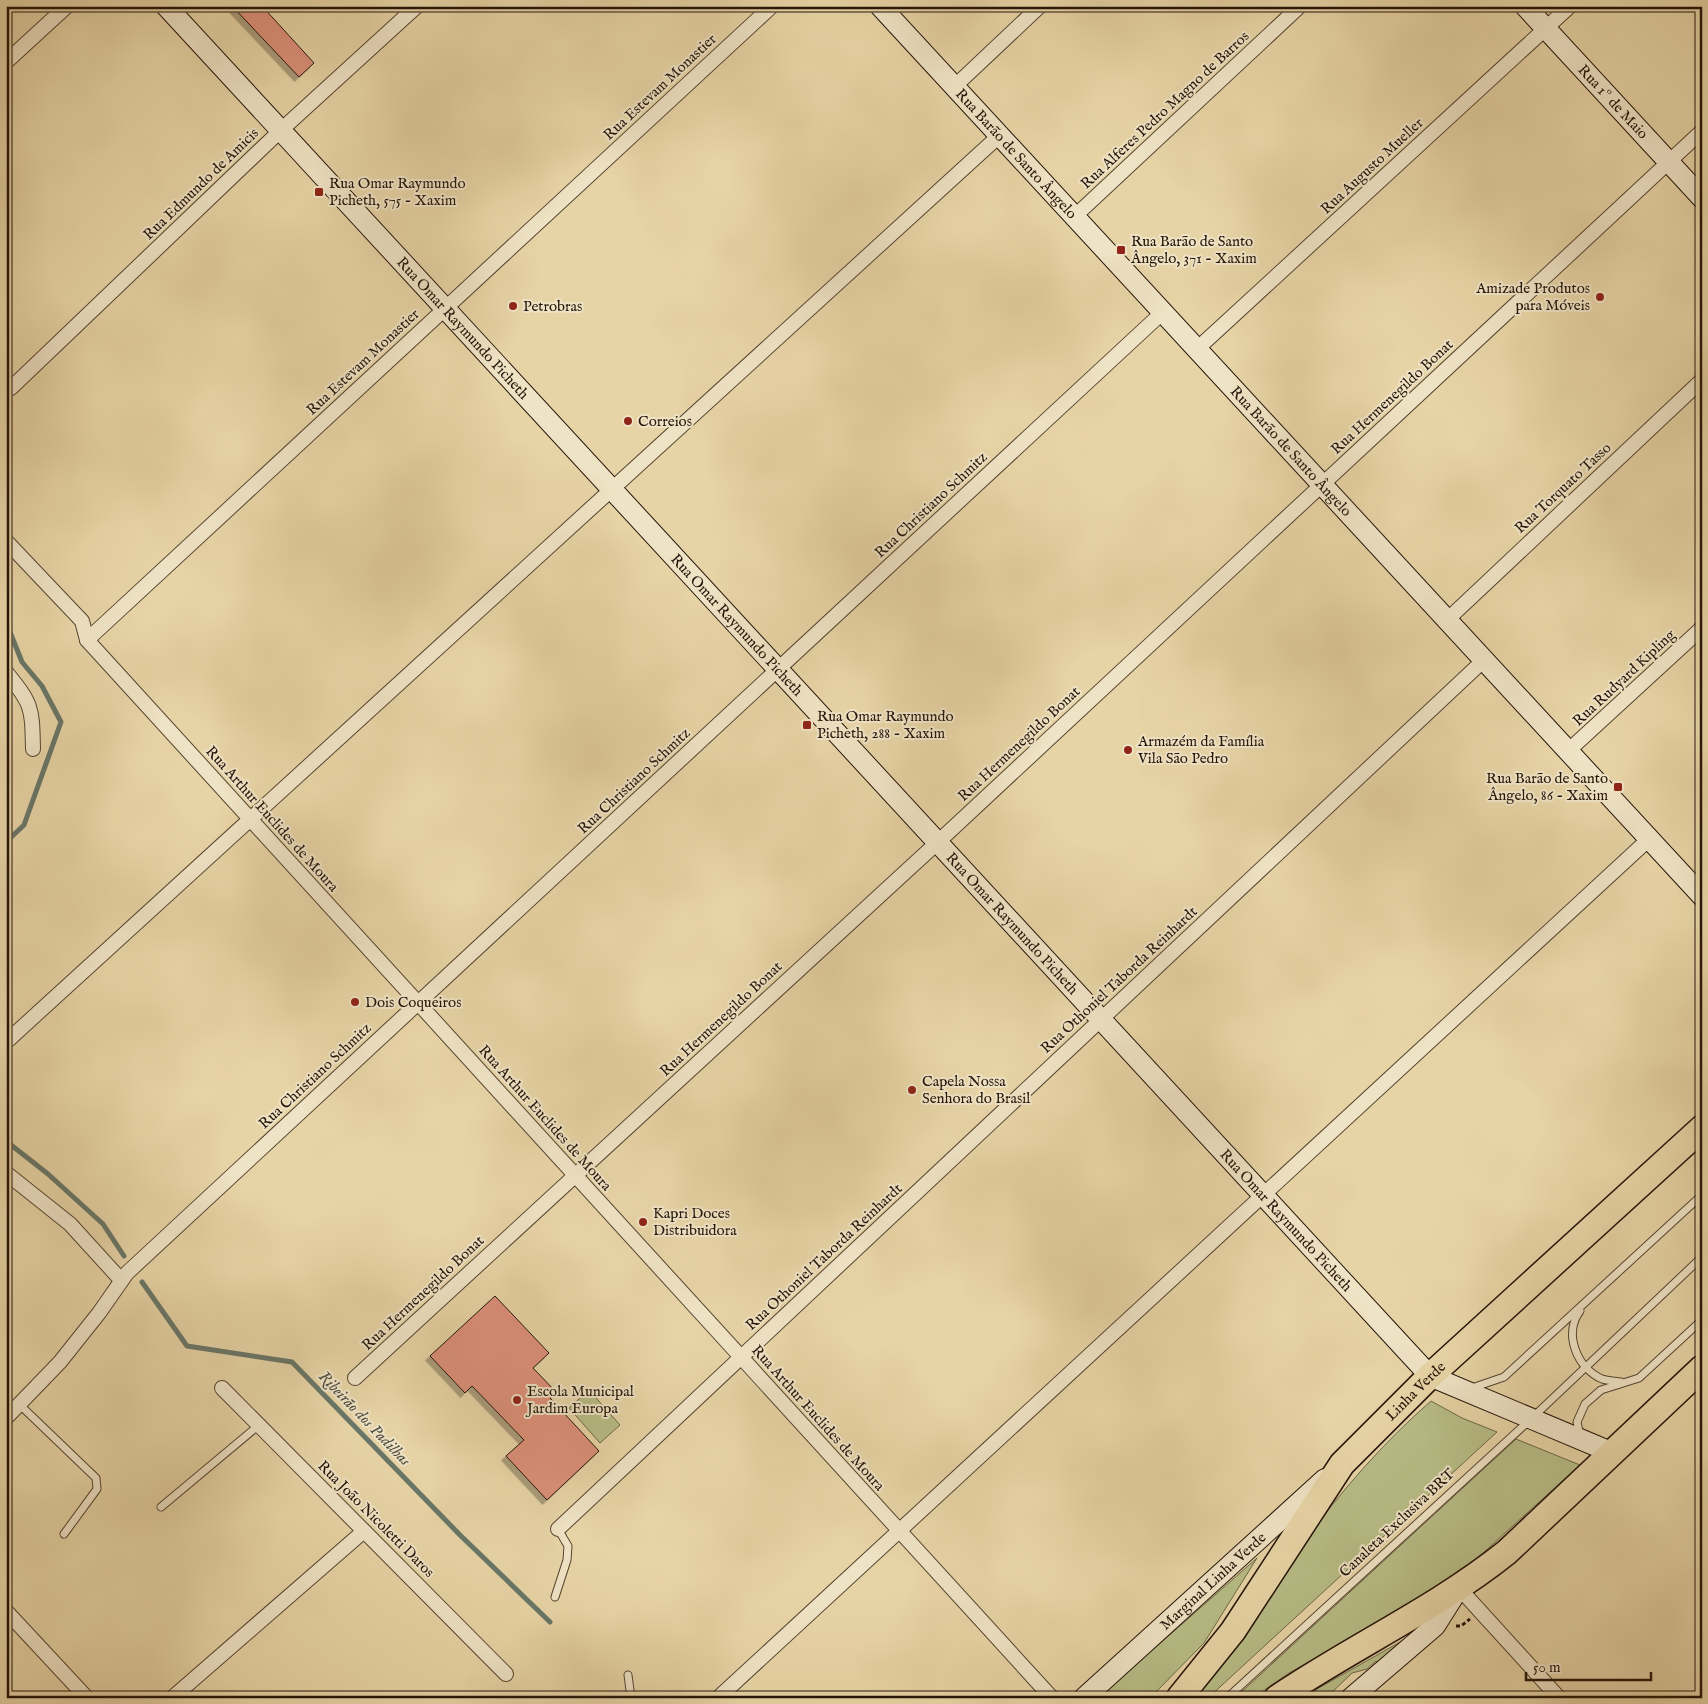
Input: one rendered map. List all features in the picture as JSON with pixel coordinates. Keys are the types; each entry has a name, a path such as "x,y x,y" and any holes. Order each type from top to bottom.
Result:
{"highway":[{"name":"Linha Verde","path":"1179,1698 1233,1631 1342,1464 1430,1376 1702,1128"},
{"path":"1277,1698 1374,1637 1459,1588 1507,1552 1702,1368"}],"main road":[{"name":"Rua Omar Raymundo Picheth","path":"166,6 1430,1376"},
{"name":"Rua Barão de Santo Ângelo","path":"880,6 1649,839 1700,889"},
{"name":"Rua 1º de Maio","path":"1525,6 1702,198"},
{"path":"1430,1376 1613,1452"},
{"name":"Marginal Linha Verde","path":"1084,1698 1342,1464"},
{"path":"1351,1698 1435,1626 1459,1588"}],"street":[{"path":"6,62 67,6"},
{"name":"Rua Edmundo de Amicis","path":"11,388 280,130 417,6"},
{"name":"Rua Estevam Monastier","path":"87,640 772,6"},
{"path":"954,87 1040,6"},
{"name":"Rua Alferes Pedro Magno de Barros","path":"1074,217 1300,6"},
{"name":"Rua Augusto Mueller","path":"1197,349 1570,6"},
{"name":"Rua Hermenegildo Bonat","path":"355,1378 938,842 1702,131"},
{"path":"6,1042 999,136"},
{"name":"Rua Christiano Schmitz","path":"6,1418 60,1362 99,1313 124,1276 1163,312"},
{"name":"Rua Torquato Tasso","path":"1446,620 1702,380"},
{"name":"Rua Arthur Euclides de Moura","path":"6,540 82,621 87,640 1052,1698"},
{"name":"Rua Rudyard Kipling","path":"1568,751 1702,628"},
{"name":"Rua Othoniel Taborda Reinhardt","path":"558,1529 1484,660"},
{"path":"6,672 27,698 32,716 33,749"},
{"path":"718,1698 1649,839"},
{"path":"6,1173 70,1224 124,1276"},
{"name":"Rua João Nicoletti Daros","path":"222,1388 506,1674"},
{"path":"172,1698 364,1531"},
{"path":"1459,1588 1559,1698"},
{"path":"6,1612 87,1698"}],"lane":[{"path":"1465,1391 1504,1377 1702,1195"},
{"name":"Canaleta Exclusiva BRT","path":"1227,1698 1531,1418 1702,1257"},
{"path":"1586,1302 1578,1314 1573,1327 1573,1342 1577,1355 1585,1367 1603,1379 1624,1382"},
{"path":"1581,1439 1577,1422 1585,1404 1601,1390 1639,1378 1702,1320"},
{"path":"20,1405 96,1478 98,1483 97,1489 64,1534"},
{"path":"161,1507 259,1425"},
{"path":"555,1597 567,1560 568,1546 558,1529"},
{"path":"628,1675 631,1698"}],"green space":[{"path":"589,1390 620,1425 600,1443 569,1408"},
{"path":"1431,1401 1462,1418 1497,1432 1208,1698 1193,1698 1275,1580 1333,1504 1363,1468"},
{"path":"1516,1439 1580,1465 1472,1563 1443,1583 1377,1624 1289,1673 1253,1698 1235,1698"},
{"path":"1257,1558 1204,1643 1150,1698 1098,1698"},
{"path":"1416,1633 1382,1667 1376,1661 1367,1669 1352,1673 1326,1698 1301,1698"}],"building":[{"path":"232,6 262,6 314,63 299,77"},
{"path":"495,1296 549,1353 533,1368 557,1393 550,1398 599,1451 547,1500 506,1456 524,1440 472,1386 465,1393 430,1356"}],"waterway":[{"name":"Ribeirão dos Padilhas","path":"6,622 22,662 42,686 61,722 24,825 6,842"},
{"name":"Ribeirão dos Padilhas","path":"6,1141 48,1174 103,1224 124,1256"},
{"name":"Ribeirão dos Padilhas","path":"142,1282 187,1346 292,1362 460,1535 550,1622"}],"place":[{"name":"Rua Omar Raymundo Picheth, 575 - Xaxim","path":"319,192"},
{"name":"Rua Barão de Santo Ângelo, 371 - Xaxim","path":"1121,250"},
{"name":"Amizade Produtos para Móveis","path":"1600,297"},
{"name":"Petrobras","path":"513,306"},
{"name":"Correios","path":"628,421"},
{"name":"Rua Omar Raymundo Picheth, 288 - Xaxim","path":"807,725"},
{"name":"Armazém da Família Vila São Pedro","path":"1128,750"},
{"name":"Rua Barão de Santo Ângelo, 86 - Xaxim","path":"1618,787"},
{"name":"Dois Coqueiros","path":"355,1002"},
{"name":"Capela Nossa Senhora do Brasil","path":"912,1090"},
{"name":"Kapri Doces Distribuidora","path":"643,1222"},
{"name":"Escola Municipal Jardim Europa","path":"517,1400"}]}
